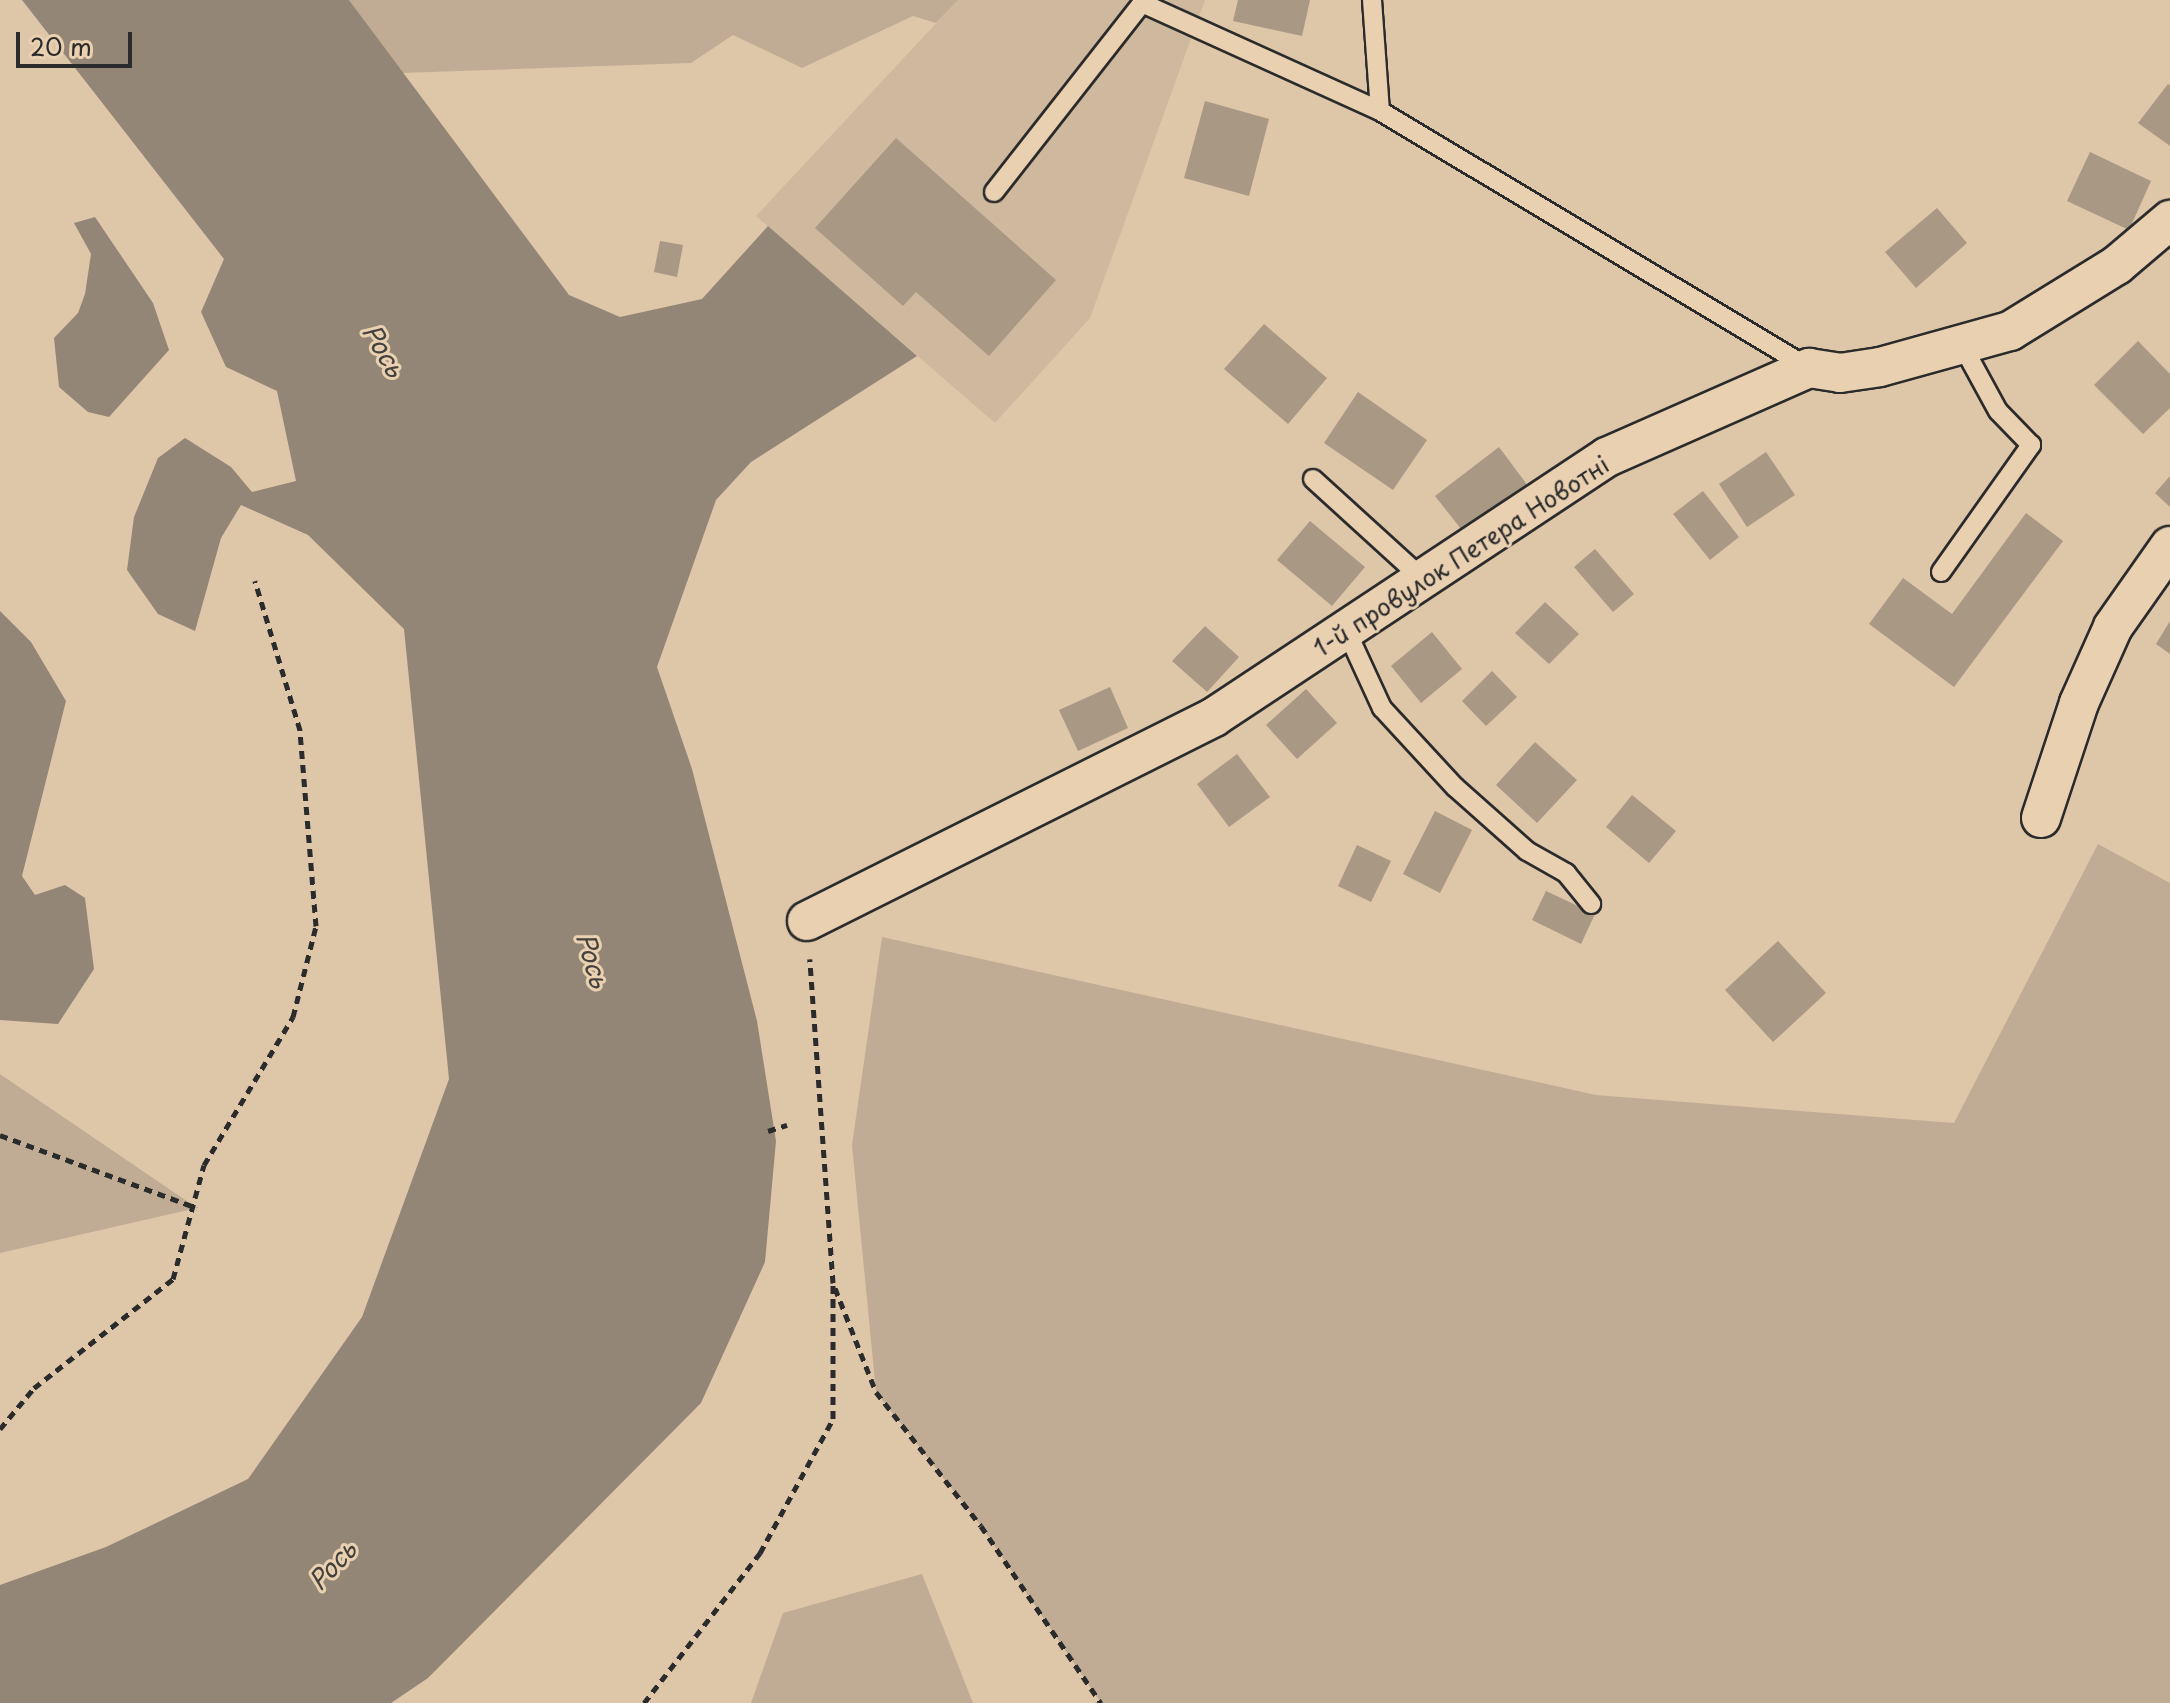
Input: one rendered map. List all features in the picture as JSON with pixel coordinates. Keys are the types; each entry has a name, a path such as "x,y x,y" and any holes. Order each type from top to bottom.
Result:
{"street":[{"name":"1-й провулок Петера Новотні","path":"807,921 1214,717 1347,632 1607,457 1809,368 1840,373 1880,367 2010,331 2117,265 2170,220"},
{"path":"2041,818 2079,703 2113,627 2170,546"}],"lane":[{"path":"1372,0 1380,111"},
{"path":"994,192 1142,3 1380,111 1809,368"},
{"path":"1941,572 2031,445 1998,411 1961,343"},
{"path":"1313,479 1424,580"},
{"path":"1347,632 1382,708 1455,787 1527,851 1566,873 1591,904"}],"path":[{"path":"0,1429 34,1388 173,1279 197,1208 204,1165 293,1017 316,926 300,730 255,581"},
{"path":"644,1703 760,1553 833,1419 833,1283 807,921"},
{"path":"768,1131 787,1125"},
{"path":"0,1135 197,1208"},
{"path":"833,1283 876,1392 981,1526 1101,1703"}],"shaded area":[{"path":"349,0 958,0 936,23 913,16 802,68 733,35 691,63 402,73"},
{"path":"958,0 1205,0 1090,318 995,423 756,216"},
{"path":"2098,844 2170,883 2170,1703 1101,1703 981,1526 876,1392 852,1145 882,937 1596,1095 1954,1123"},
{"path":"0,1074 197,1208 0,1253"},
{"path":"922,1574 973,1703 751,1703 783,1613"}],"water":[{"name":"Рось","path":"22,0 349,0 569,295 620,317 702,299 768,226 917,356 751,462 716,500 657,667 692,769 757,1021 776,1141 765,1262 701,1403 428,1678 391,1703 0,1703 0,1585 106,1547 248,1479 362,1317 449,1079 404,629 308,535 241,505 221,538 195,631 158,614 127,570 134,517 158,458 185,438 231,467 252,492 296,481 277,391 226,367 201,312 224,259"},
{"path":"95,217 153,303 169,350 109,417 88,412 59,387 54,338 78,313 85,294 91,254 74,223"},
{"path":"0,611 31,642 66,701 22,876 35,895 65,885 85,898 94,969 58,1024 0,1020"}],"building":[{"path":"1238,0 1310,0 1302,36 1233,21"},
{"path":"2170,85 2170,146 2138,123"},
{"path":"1205,101 1269,119 1249,196 1184,178"},
{"path":"896,138 1056,280 989,356 916,292 903,306 815,228"},
{"path":"2090,152 2151,181 2129,230 2067,201"},
{"path":"1937,208 1967,243 1916,288 1885,252"},
{"path":"660,241 683,245 677,277 654,272"},
{"path":"1264,324 1327,378 1288,424 1224,369"},
{"path":"2138,341 2170,374 2170,408 2143,434 2094,385"},
{"path":"1358,392 1427,440 1393,490 1324,443"},
{"path":"1499,447 1528,486 1465,534 1435,496"},
{"path":"1766,452 1795,495 1747,527 1719,484"},
{"path":"2170,476 2170,507 2155,493"},
{"path":"1703,491 1739,537 1710,560 1673,514"},
{"path":"2026,513 2063,541 1954,687 1869,624 1903,578 1952,614"},
{"path":"1310,521 1365,567 1332,606 1277,560"},
{"path":"1595,549 1634,594 1613,612 1574,567"},
{"path":"1545,602 1579,634 1549,664 1515,633"},
{"path":"2170,621 2170,654 2156,644"},
{"path":"1205,626 1239,657 1207,692 1172,661"},
{"path":"1432,632 1462,669 1421,703 1391,666"},
{"path":"1492,671 1517,697 1486,726 1462,701"},
{"path":"1110,687 1128,728 1078,751 1059,710"},
{"path":"1306,689 1337,723 1297,759 1266,725"},
{"path":"1535,742 1577,780 1537,823 1496,785"},
{"path":"1237,754 1270,797 1229,827 1197,784"},
{"path":"1632,795 1676,831 1649,863 1606,827"},
{"path":"1435,811 1472,830 1440,893 1403,874"},
{"path":"1357,845 1391,861 1371,902 1338,886"},
{"path":"1546,891 1595,914 1581,944 1532,920"},
{"path":"1778,941 1826,993 1773,1042 1725,990"}]}
